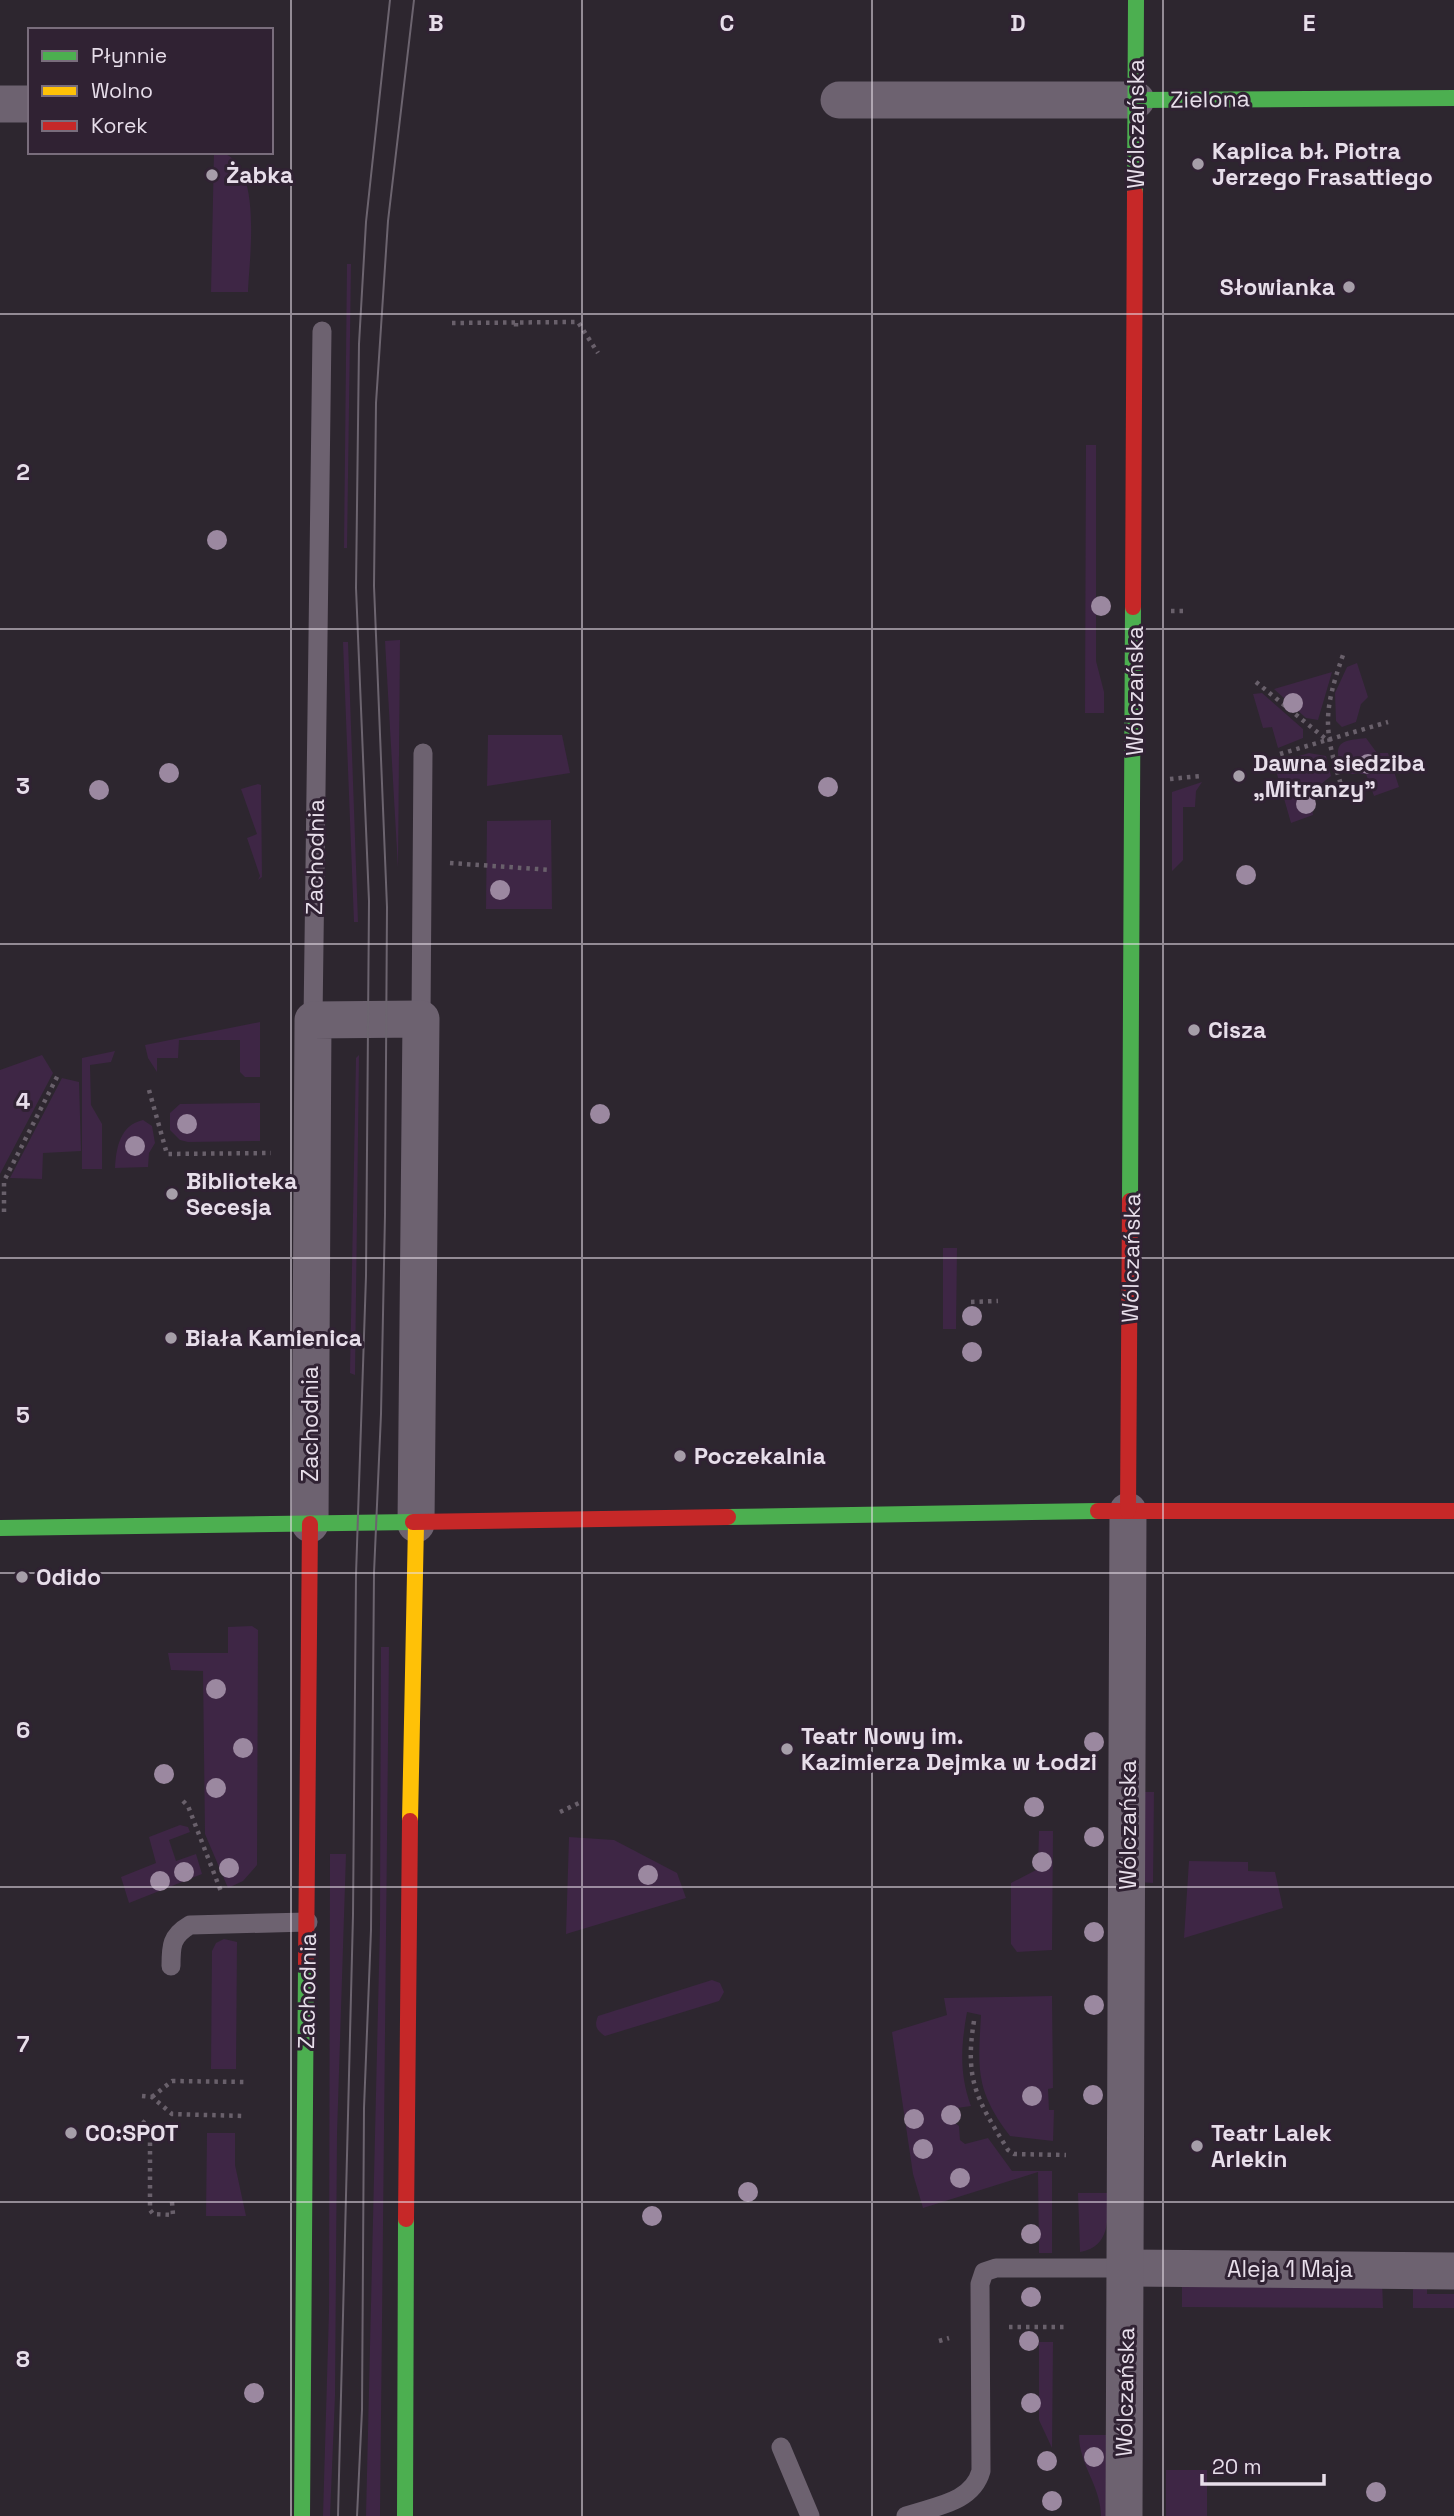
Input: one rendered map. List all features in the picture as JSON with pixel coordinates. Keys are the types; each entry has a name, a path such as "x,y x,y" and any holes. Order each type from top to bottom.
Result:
{"main road":[{"name":"Wólczańska","path":"1128,1511 1136,0"},
{"name":"Zielona","path":"1136,100 1454,98"},
{"path":"0,1528 415,1524 1128,1511 1454,1511"},
{"name":"Zachodnia","path":"302,2516 310,1524"},
{"path":"405,2516 407,1950 415,1524"}],"street":[{"name":"Zielona","path":"839,100 1136,100"},
{"path":"0,104 28,104"},
{"path":"313,1020 421,1019 415,1524"},
{"name":"Zachodnia","path":"310,1524 313,1020"},
{"name":"Wólczańska","path":"1124,2516 1128,1511"},
{"name":"Aleja 1 Maja","path":"1127,2268 1454,2271"}],"lane":[{"name":"Zachodnia","path":"313,1020 322,331"},
{"path":"421,1019 423,754"},
{"path":"172,1966 171,1943 177,1933 190,1925 308,1922"},
{"path":"906,2516 966,2496 977,2486 981,2471 980,2284 984,2272 996,2268 1127,2268"},
{"path":"781,2447 810,2516"}],"path":[{"path":"452,323 578,323 598,354"},
{"path":"516,323 516,330"},
{"path":"1343,655 1329,698 1326,740 1343,791"},
{"path":"1256,682 1326,740"},
{"path":"1280,754 1388,722"},
{"path":"1163,779 1201,776"},
{"path":"446,863 487,863 551,870"},
{"path":"4,1212 4,1181 58,1075"},
{"path":"149,1090 167,1154 271,1153"},
{"path":"971,1302 998,1301"},
{"path":"183,1801 188,1806 212,1872"},
{"path":"560,1812 581,1802"},
{"path":"974,2021 971,2059 974,2090 979,2104 1008,2150 1014,2154 1066,2155"},
{"path":"152,2097 172,2081 245,2082"},
{"path":"142,2096 152,2097 172,2114 244,2116"},
{"path":"142,2121 150,2127 150,2210 153,2214 173,2215 172,2202"}],"shaded area":[{"path":"214,154 220,154 230,157 241,169 247,188 251,233 248,292 211,292"},
{"path":"347,264 351,264 347,548 344,548"},
{"path":"1086,445 1096,445 1096,661 1104,692 1104,713 1085,713"},
{"path":"400,640 398,868 385,641"},
{"path":"343,642 348,642 358,922 354,922"},
{"path":"1357,663 1368,697 1361,704 1356,722 1342,727 1336,721 1335,693 1347,667"},
{"path":"1332,672 1318,720 1306,718 1274,689"},
{"path":"1262,693 1303,729 1303,738 1278,748 1272,727 1263,728 1253,694"},
{"path":"488,735 562,735 570,773 487,786"},
{"path":"1366,738 1377,753 1388,753 1399,787 1374,796 1366,774 1349,774 1341,769 1338,753 1341,744"},
{"path":"1309,753 1326,756 1331,776 1310,793 1313,815 1291,823 1275,767 1283,765 1282,761"},
{"path":"1202,782 1196,791 1195,807 1183,807 1183,860 1172,871 1172,792"},
{"path":"261,785 262,877 258,880 260,876 247,838 257,834 241,789"},
{"path":"551,820 552,909 486,909 487,821"},
{"path":"260,1022 260,1077 245,1077 240,1072 240,1040 179,1040 178,1058 157,1058 157,1072 148,1058 145,1045"},
{"path":"115,1051 111,1062 90,1065 91,1105 102,1124 102,1169 82,1169 82,1058"},
{"path":"42,1055 53,1073 0,1174 0,1070"},
{"path":"359,1055 355,1375 350,1373 356,1058"},
{"path":"62,1078 79,1082 81,1151 43,1153 42,1179 10,1178"},
{"path":"260,1103 260,1141 188,1142 180,1140 170,1130 170,1113 180,1104"},
{"path":"143,1120 152,1126 155,1143 149,1153 148,1167 115,1168 118,1145 124,1132"},
{"path":"943,1248 957,1248 956,1329 943,1329"},
{"path":"252,1626 258,1630 257,1865 243,1881 228,1888 205,1834 203,1671 171,1670 168,1653 228,1653 228,1627"},
{"path":"381,1647 389,1647 380,2516 366,2516 380,1924"},
{"path":"1140,1792 1154,1792 1153,1883 1140,1882"},
{"path":"180,1825 188,1827 190,1832 169,1840 176,1861 196,1854 202,1874 129,1903 121,1877 156,1863 149,1837"},
{"path":"1039,1831 1053,1831 1052,1950 1017,1952 1011,1944 1011,1883 1038,1869"},
{"path":"569,1837 614,1840 677,1873 686,1898 566,1934"},
{"path":"330,1854 346,1854 337,2134 335,2396 330,2516 323,2516 329,2311"},
{"path":"1189,1861 1248,1862 1248,1871 1275,1872 1283,1908 1184,1938"},
{"path":"224,1939 237,1942 236,2069 211,2069 212,1951 216,1943"},
{"path":"712,1980 720,1983 724,1992 719,2001 605,2036 597,2028 598,2016"},
{"path":"1052,1996 1053,2088 1048,2089 1049,2110 1054,2110 1053,2141 1010,2136 999,2120 990,2105 981,2078 981,2015 967,2012 962,2059 964,2082 971,2106 957,2108 954,2122 959,2126 960,2140 965,2144 988,2138 1012,2171 1052,2171 1052,2253 1039,2253 1038,2172 923,2208 913,2174 892,2032 947,2015 944,1998"},
{"path":"207,2133 235,2133 235,2165 246,2216 206,2216"},
{"path":"1078,2193 1108,2193 1106,2230 1097,2244 1080,2252"},
{"path":"1182,2279 1382,2279 1383,2308 1182,2307"},
{"path":"1413,2279 1427,2279 1427,2294 1454,2294 1454,2308 1413,2308"},
{"path":"1039,2342 1053,2342 1052,2448 1039,2420"},
{"path":"1079,2435 1109,2435 1109,2516 1101,2516 1098,2495 1082,2456"},
{"path":"1166,2470 1207,2470 1207,2516 1166,2516"}],"tram line":[{"path":"338,2516 353,1915 356,1575 366,1276 369,901 356,588 359,344 366,222 390,0"},
{"path":"357,2516 362,2410 364,2108 371,1930 374,1573 381,1414 385,1215 387,907 374,586 376,403 388,221 414,0"}],"traffic: fast":[{"path":"1135,193 1136,0"},
{"path":"1136,100 1454,98"},
{"path":"1130,1201 1133,607"},
{"path":"728,1517 1098,1511"},
{"path":"0,1528 413,1522"},
{"path":"302,2516 306,1965"},
{"path":"405,2516 406,2219"}],"traffic: slow":[{"path":"410,1821 416,1524"}],"traffic: jam":[{"path":"1133,607 1135,193"},
{"path":"1128,1511 1130,1201"},
{"path":"1098,1511 1454,1511"},
{"path":"413,1522 728,1517"},
{"path":"306,1965 310,1524"},
{"path":"406,2219 410,1821"}],"place":[{"name":"Kaplica bł. Piotra Jerzego Frasattiego","path":"1198,164"},
{"name":"Żabka","path":"212,175"},
{"name":"Słowianka","path":"1349,287"},
{"name":"Dawna siedziba „Mitranzy”","path":"1239,776"},
{"name":"Cisza","path":"1194,1030"},
{"name":"Biblioteka Secesja","path":"172,1194"},
{"name":"Biała Kamienica","path":"171,1338"},
{"name":"Poczekalnia","path":"680,1456"},
{"name":"Odido","path":"22,1577"},
{"name":"Teatr Nowy im. Kazimierza Dejmka w Łodzi","path":"787,1749"},
{"name":"CO:SPOT","path":"71,2133"},
{"name":"Teatr Lalek Arlekin","path":"1197,2146"}]}
